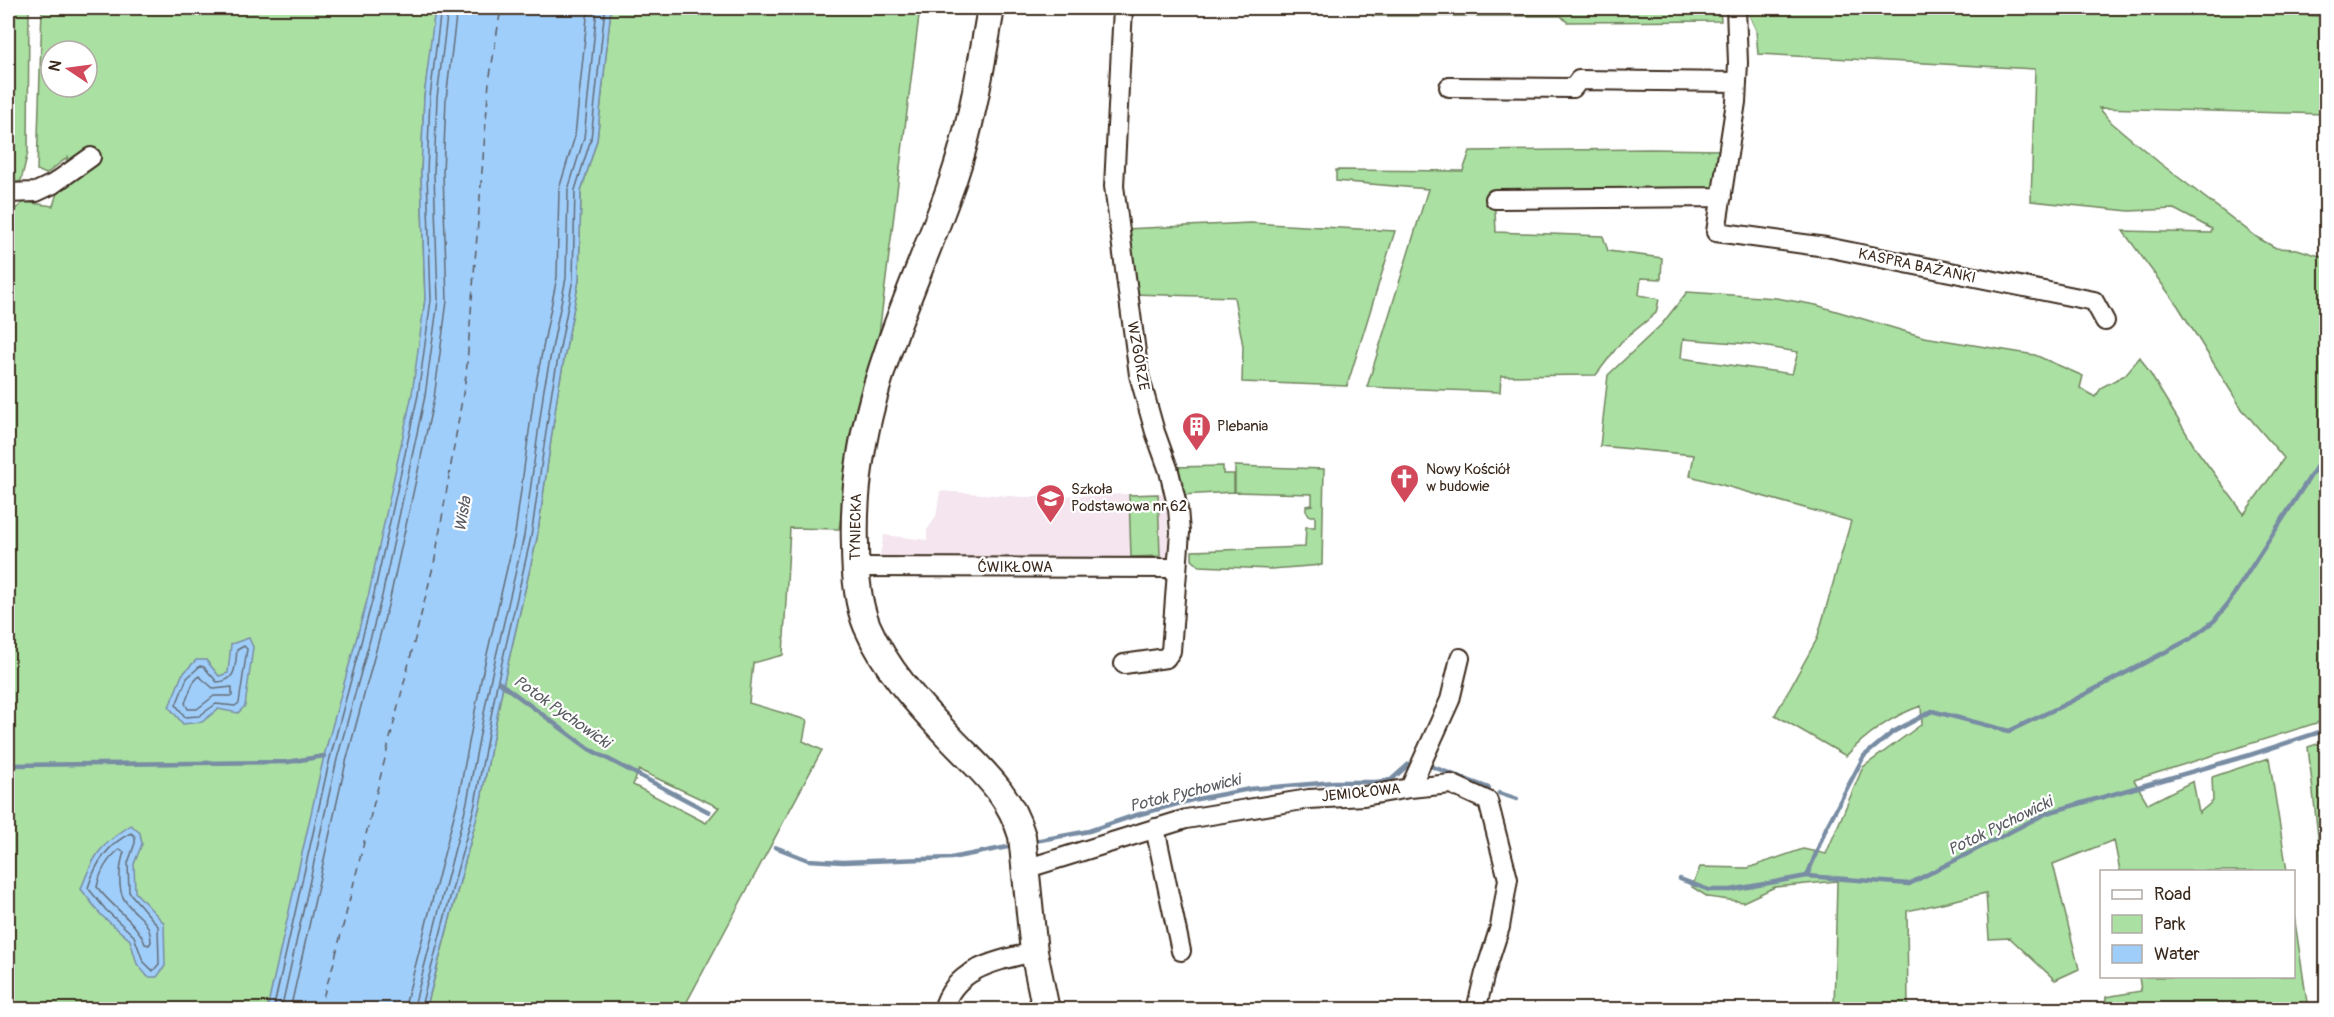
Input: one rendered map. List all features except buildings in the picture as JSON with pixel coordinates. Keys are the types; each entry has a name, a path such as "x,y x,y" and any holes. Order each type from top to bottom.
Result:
{"street":[{"name":"TYNIECKA","path":"991,8 970,124 953,180 889,344 873,393 860,455 855,507 855,567 866,624 889,667 915,700 1006,797 1017,820 1022,836 1034,952 1046,1010"},
{"name":"WZGÓRZE","path":"1124,8 1114,186 1139,375 1169,471 1178,509 1179,541 1171,651 1166,658 1124,664"},
{"path":"1495,199 1722,197 1737,82 1736,8"},
{"path":"1449,87 1573,88 1579,80 1737,82"},
{"path":"8,193 36,192 52,184 91,157"},
{"name":"KASPRA BAŻANKI","path":"1722,197 1716,232 1826,247 2094,302 2105,321"},
{"name":"ĆWIKŁOWA","path":"855,567 1176,568"},
{"path":"1410,788 1450,700 1460,658"},
{"name":"JEMIOŁOWA","path":"1025,869 1155,828 1218,812 1309,799 1364,796 1451,784 1488,801 1508,879 1500,927 1476,1010"},
{"path":"1155,828 1181,951"},
{"path":"943,1010 945,1000 956,983 971,971 1034,952"}],"shaded area":[{"name":"Szkoła Podstawowa nr 62","path":"940,491 1023,497 1166,493 1169,561 878,564 884,535 927,540 927,530 936,517"}],"green space":[{"path":"8,8 29,8 28,152 21,181 8,186"},
{"path":"42,8 436,8 424,97 421,174 425,299 416,377 375,580 269,1009 8,1010 8,215 24,202 53,206 68,157 46,174 37,170 39,99 99,99 99,39 41,39"},
{"path":"611,8 920,8 879,334 859,399 839,529 790,528 783,655 753,663 749,703 807,720 803,741 822,750 683,1009 426,1010 480,805 503,685 537,538 558,391 579,280 581,191 597,140","holes":["639,770 719,807 706,823 633,785"]},
{"path":"1373,8 1720,8 1721,21 1567,22 1561,16 1373,16"},
{"path":"1746,8 2232,8 2326,17 2326,114 2099,108 2112,123 2161,164 2258,238 2276,248 2297,249 2326,258 2326,720 2134,780 2148,804 2193,781 2199,813 2213,801 2212,777 2269,758 2287,870 2120,870 2114,840 2053,864 2079,969 2055,980 2010,938 1989,939 1986,893 1907,911 1908,1009 1834,1009 1837,881 1775,887 1743,902 1708,897 1692,887 1700,867 1748,868 1803,849 1826,854 1863,767 1922,724 1921,706 1881,726 1846,756 1775,715 1817,639 1851,521 1690,476 1694,455 1600,446 1608,375 1662,324 1687,292 1776,298 1816,305 1924,337 2035,355 2083,376 2080,388 2095,397 2102,387 2125,375 2140,357 2196,449 2244,514 2284,458 2242,409 2178,306 2123,231 2211,233 2212,229 2174,209 2129,211 2031,201 2035,69 1758,54 1756,30","holes":["1683,339 1750,344 1798,352 1792,374 1681,358"]},
{"path":"1723,150 1716,191 1494,192 1496,232 1603,236 1608,251 1662,258 1661,279 1641,278 1639,295 1659,299 1656,313 1621,342 1596,375 1501,376 1500,392 1367,387 1428,189 1336,181 1336,170 1463,171 1470,151"},
{"path":"1250,223 1395,231 1347,386 1242,382 1243,346 1234,297 1132,294 1125,229"},
{"path":"1223,466 1223,474 1234,474 1234,492 1181,495 1173,467"},
{"path":"1235,466 1324,469 1322,565 1271,569 1199,566 1192,560 1192,551 1305,547 1306,527 1315,527 1315,516 1310,516 1306,511 1306,506 1312,505 1312,494 1235,492"},
{"path":"1158,494 1160,556 1131,557 1129,495"},
{"path":"2326,741 2326,908 2308,747"},
{"path":"2295,922 2308,1009 2105,1009 2106,997 2141,991 2139,978 2295,978"}],"water":[{"name":"Wisła","path":"435,8 611,8 597,140 581,191 579,280 558,391 537,538 503,685 480,805 426,1009 267,1009 324,756 369,593 412,394 425,299 421,173 424,97"},
{"path":"249,638 253,647 245,706 238,713 218,709 202,722 183,724 169,707 182,675 196,660 206,660 219,676 228,673 231,644"},
{"path":"131,825 140,833 142,844 134,864 135,892 164,923 165,966 157,977 148,977 137,964 130,940 101,915 81,889 99,852"}],"waterway":[{"path":"1807,876 1826,828 1864,756 1893,732 1932,711 2009,731 2190,639 2214,621 2227,605 2326,452"},
{"name":"Potok Pychowicki","path":"500,683 589,749 709,812"},
{"name":"Potok Pychowicki","path":"1680,879 1709,890 1731,890 1807,876 1909,884 2047,813 2250,755 2326,730"},
{"path":"8,765 288,762 324,756"},
{"name":"Potok Pychowicki","path":"1035,841 1089,831 1192,800 1250,789 1391,780 1409,764"},
{"name":"Potok Pychowicki","path":"1428,765 1489,788"},
{"path":"1499,793 1517,799"},
{"name":"Potok Pychowicki","path":"775,847 808,860 843,862 951,858 1013,846"}],"ferry route":[{"path":"319,1010 334,962 435,559 466,376 489,82 501,8"}],"place":[{"name":"Plebania","path":"1196,452"},
{"name":"Nowy Kościół w budowie","path":"1405,504"},
{"name":"Szkoła Podstawowa nr 62","path":"1050,524"}]}
